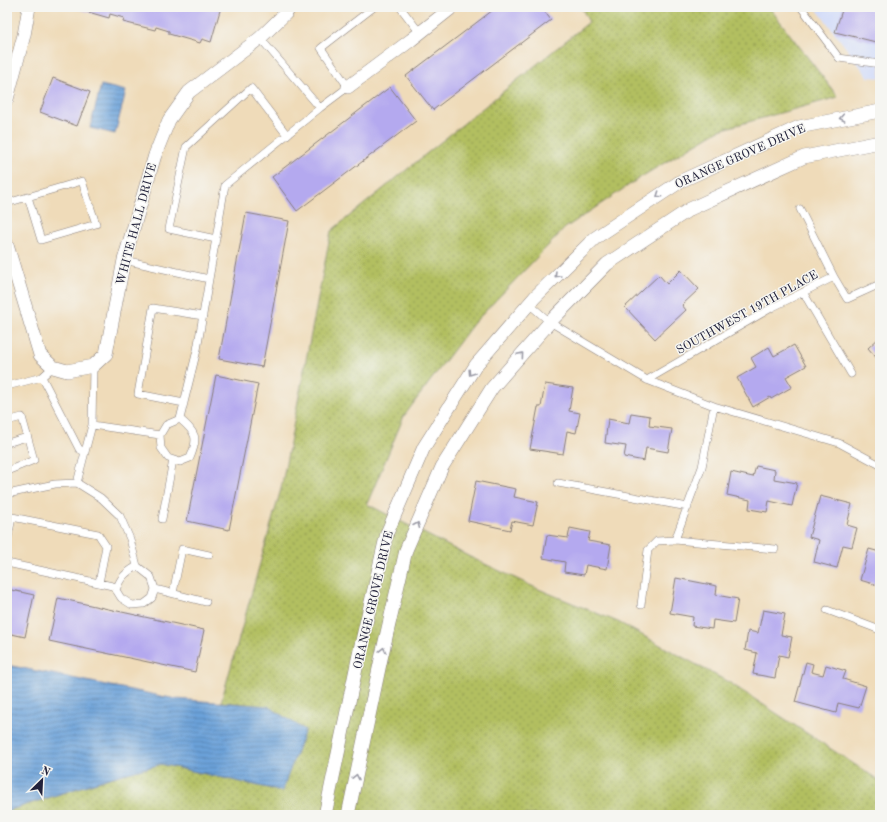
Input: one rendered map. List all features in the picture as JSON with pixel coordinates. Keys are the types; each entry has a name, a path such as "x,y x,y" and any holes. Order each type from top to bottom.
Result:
{"street":[{"path":"7,99 24,35 29,7"},
{"name":"WHITE HALL DRIVE","path":"94,366 106,354 124,260 155,155 169,120 189,92 260,38 286,13 290,7"},
{"path":"348,87 420,33 450,8"},
{"name":"ORANGE GROVE DRIVE","path":"325,815 361,645 387,533 424,447 476,365 529,304 595,238 681,181 799,126 880,111"},
{"name":"ORANGE GROVE DRIVE","path":"348,815 406,550 442,467 492,388 550,322 607,264 690,209 804,157 880,142"},
{"path":"7,245 40,355 53,367 67,371 94,366"}],"lane":[{"path":"180,419 197,350 225,186 348,87 321,48 374,7"},
{"path":"400,7 420,33"},
{"path":"801,7 839,58 880,64"},
{"path":"260,38 320,108"},
{"path":"216,239 169,229 186,147 251,88 287,135"},
{"path":"7,203 82,181 96,224 41,240 28,197"},
{"name":"SOUTHWEST 19TH PLACE","path":"647,380 773,308 834,277 800,208"},
{"path":"124,260 209,279"},
{"path":"834,277 847,299 880,284"},
{"path":"804,292 851,374"},
{"path":"529,304 550,322 647,380 714,406 839,443 880,465"},
{"path":"184,403 138,394 153,308 203,316"},
{"path":"76,482 92,425 94,366"},
{"path":"7,386 42,377 53,367"},
{"path":"42,377 79,449 85,452"},
{"path":"675,540 702,467 714,406"},
{"path":"7,421 22,417 34,460 7,471"},
{"path":"180,419 190,428 195,436 195,448 190,458 180,462 168,458 161,448 160,435 166,425 180,419"},
{"path":"92,425 160,435"},
{"path":"7,443 27,437"},
{"path":"162,519 173,460"},
{"path":"7,494 55,484 76,482 101,498 120,516 130,540 137,566 151,577 156,589 152,598 144,604 132,605 121,598 116,590 119,582 127,572 137,566"},
{"path":"558,483 688,507"},
{"path":"7,543 12,517 98,534 106,546 99,583"},
{"path":"641,605 648,550 657,541 675,540 775,549"},
{"path":"173,593 182,549 209,555"},
{"path":"7,563 117,587"},
{"path":"156,589 206,602"},
{"path":"827,610 880,630"}],"shaded area":[{"path":"815,7 880,7 880,78 868,77"}],"green space":[{"path":"581,7 769,7 838,97 719,130 641,177 565,228 473,324 404,416 367,504 470,557 536,588 618,622 730,683 880,781 880,815 7,815 7,811 112,777 161,764 282,791 268,706 221,702 281,489 331,231 589,22"}],"water":[{"path":"101,85 126,91 115,134 90,128"},
{"path":"7,665 176,699 268,706 305,730 282,791 161,764 112,777 7,811"}],"building":[{"path":"78,7 221,7 211,42 202,39 200,43 169,34 169,31 156,27 155,30 123,22 124,18 110,14 109,18 78,9"},
{"path":"497,7 541,7 551,20 433,110 406,76"},
{"path":"843,7 880,7 880,43 835,32"},
{"path":"53,78 90,92 77,126 40,112"},
{"path":"390,87 416,121 297,211 272,177"},
{"path":"246,213 289,221 262,367 219,359"},
{"path":"681,270 699,289 682,305 686,310 655,339 625,307 659,275 667,284"},
{"path":"880,337 880,362 868,348"},
{"path":"794,345 806,366 786,377 792,387 753,407 737,378 756,367 751,358 769,347 774,356"},
{"path":"216,375 258,384 229,530 187,521"},
{"path":"545,384 573,388 569,411 580,413 576,433 567,431 563,454 530,449 538,407 541,407"},
{"path":"631,413 650,416 649,426 672,429 668,452 646,448 644,461 624,457 626,446 605,443 608,419 629,423"},
{"path":"756,466 775,470 774,479 797,483 792,506 769,501 767,512 749,509 750,500 727,495 731,472 753,477"},
{"path":"476,481 516,489 514,497 538,502 533,525 512,521 510,530 468,521"},
{"path":"820,496 852,504 847,525 857,528 852,547 843,545 837,568 814,562 819,540 809,537"},
{"path":"570,528 590,532 588,541 611,545 607,569 586,565 584,575 564,572 565,562 543,558 547,535 568,538"},
{"path":"869,549 880,552 880,586 860,580"},
{"path":"676,578 717,586 716,595 738,599 734,623 713,620 712,629 692,626 693,617 670,613"},
{"path":"7,589 34,595 25,637 7,633"},
{"path":"58,598 204,630 195,672 49,641"},
{"path":"763,610 785,614 781,635 792,637 788,657 779,655 775,678 753,674 757,653 745,650 748,631 758,633"},
{"path":"806,662 813,664 811,672 823,675 826,665 846,671 843,679 866,686 859,708 838,703 836,713 795,702"}]}
